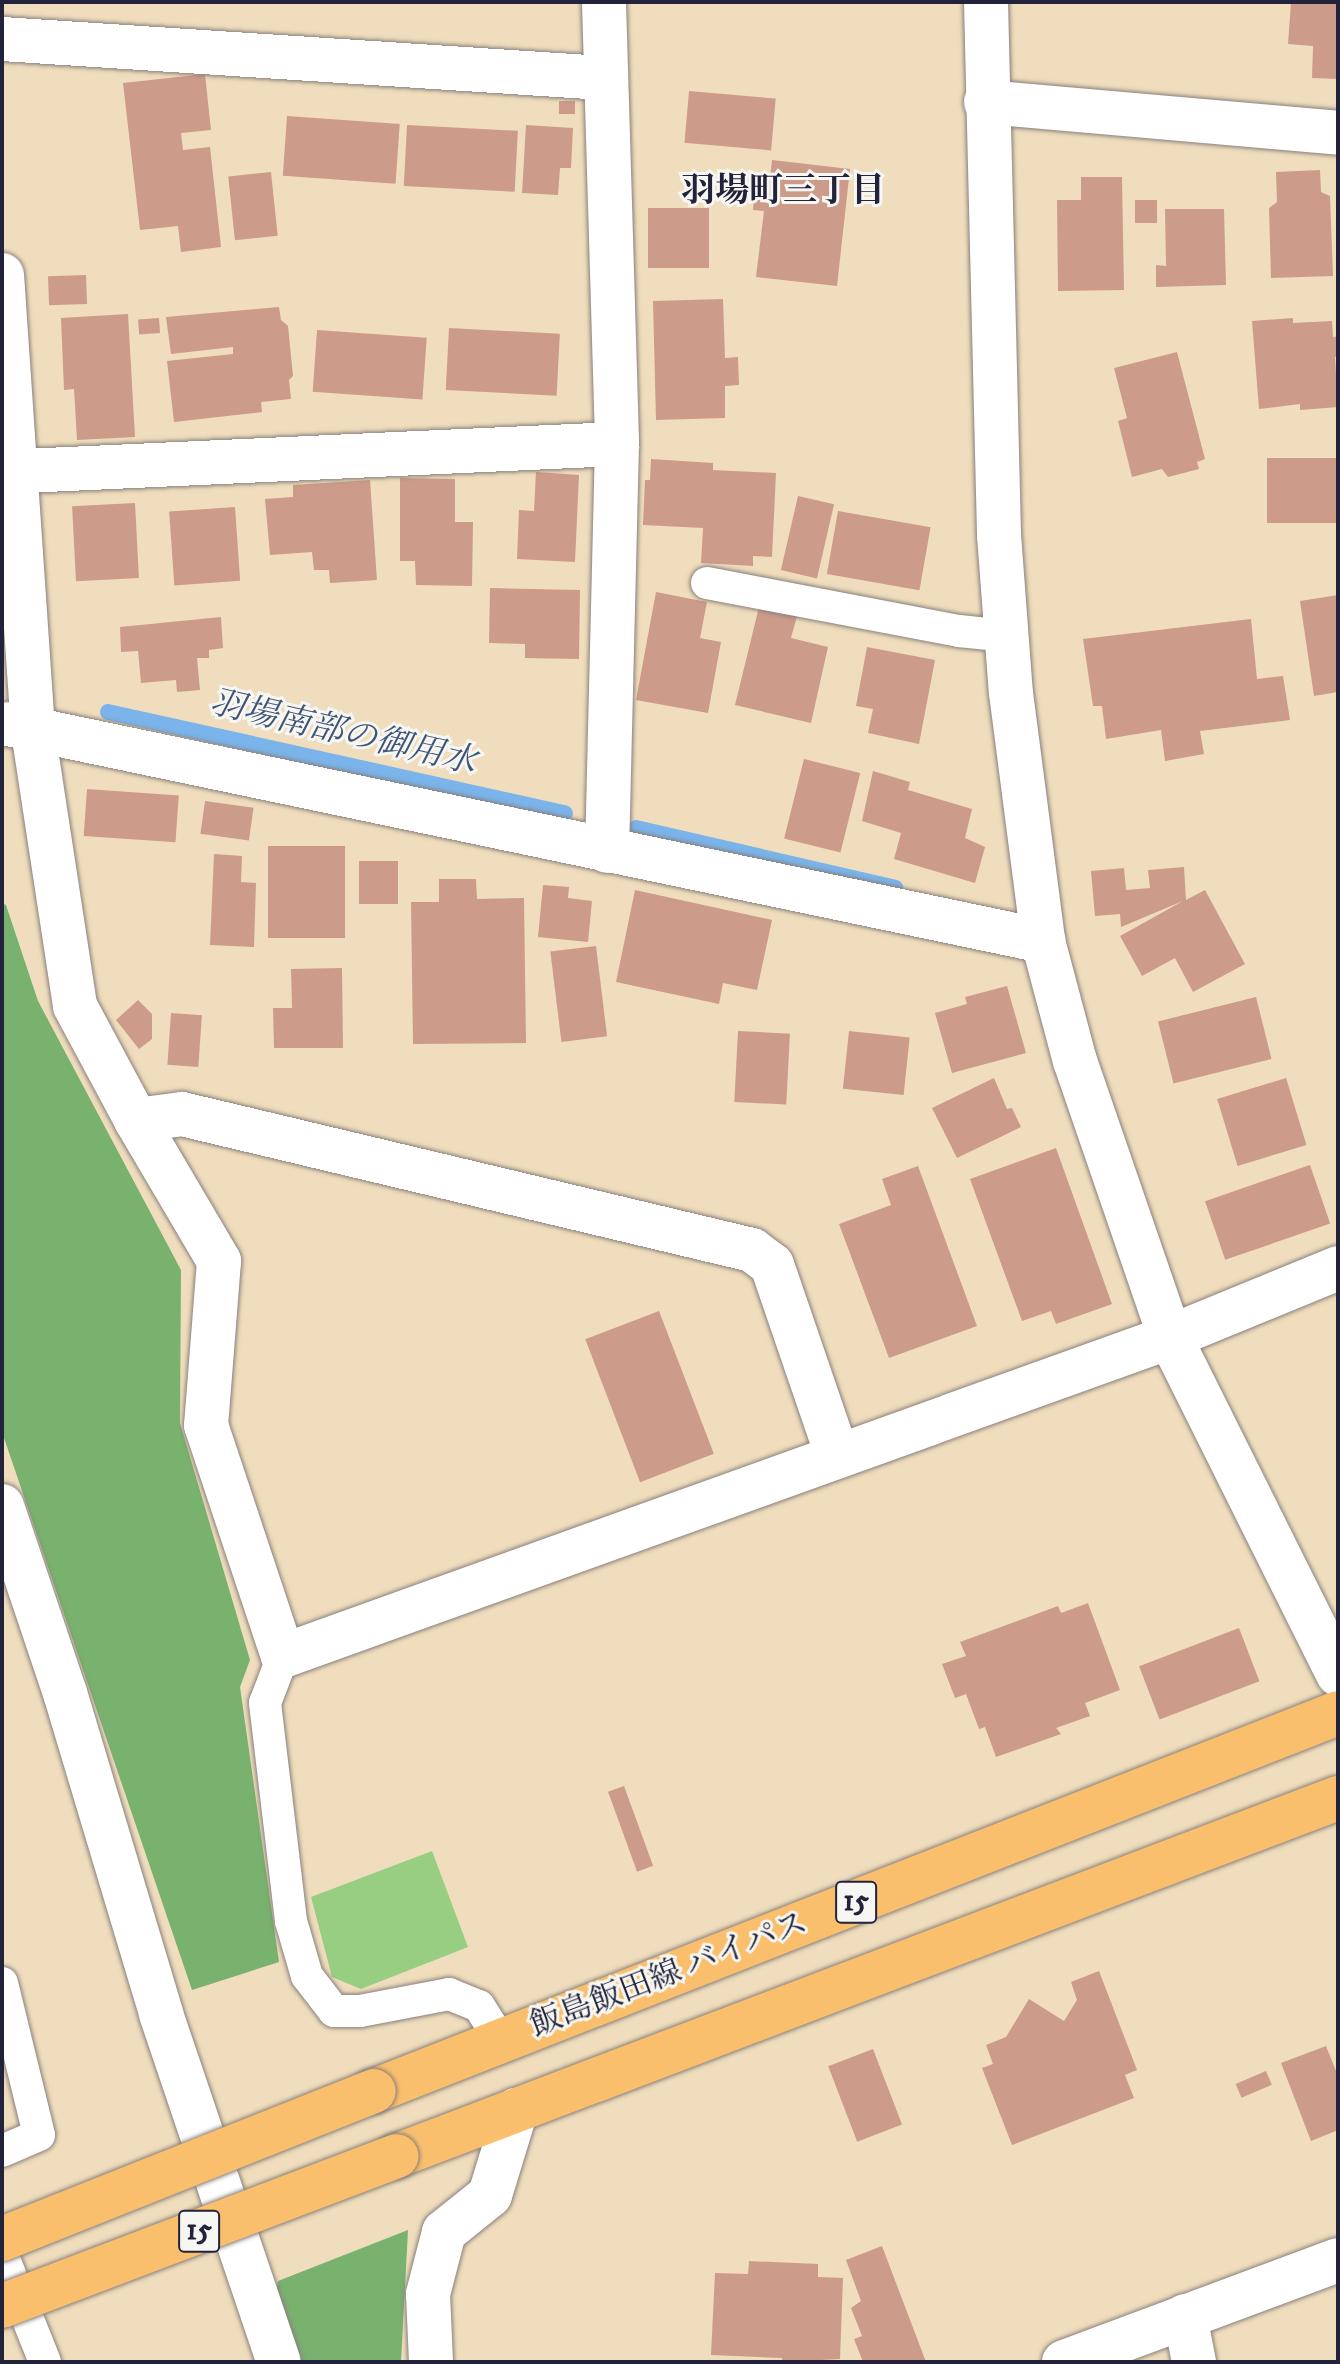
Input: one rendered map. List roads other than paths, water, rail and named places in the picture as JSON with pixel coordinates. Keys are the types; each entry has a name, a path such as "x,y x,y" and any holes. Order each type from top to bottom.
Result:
{"main road":[{"name":"飯島飯田線 バイパス","path":"2,2239 1338,1713"},
{"name":"15","path":"2,2306 1338,1798"}],"street":[{"path":"604,2 617,444 607,851"},
{"path":"986,2 986,102 999,535 1007,636 1043,941 1075,1061 1170,1337 1338,1674"},
{"path":"2,39 604,78"},
{"path":"986,102 1338,133"},
{"path":"2,275 17,726 75,1006 136,1120 219,1261 206,1425 283,1656 1170,1337 1338,1268"},
{"path":"8,472 617,444"},
{"path":"17,726 1043,941"},
{"path":"136,1120 182,1114 752,1250 772,1265 837,1455"},
{"path":"2,1506 65,1693 161,2014 279,2362"},
{"path":"431,2362 428,2294 444,2232 490,2195 516,2110"},
{"path":"1064,2362 1338,2260"},
{"path":"1185,2316 1194,2362"}],"lane":[{"path":"707,583 959,631 1007,636"},
{"path":"283,1656 265,1703 291,1921 307,1976 334,2011 360,2011 449,1994 479,2006 501,2041"},
{"path":"2,1983 39,2135 2,2151"},
{"path":"2,2254 45,2362"}],"waterway":[{"name":"羽場南部の御用水","path":"108,712 565,813"},
{"name":"羽場南部の御用水","path":"636,828 895,888"}],"district":[{"name":"羽場町三丁目","path":"783,192"}]}
